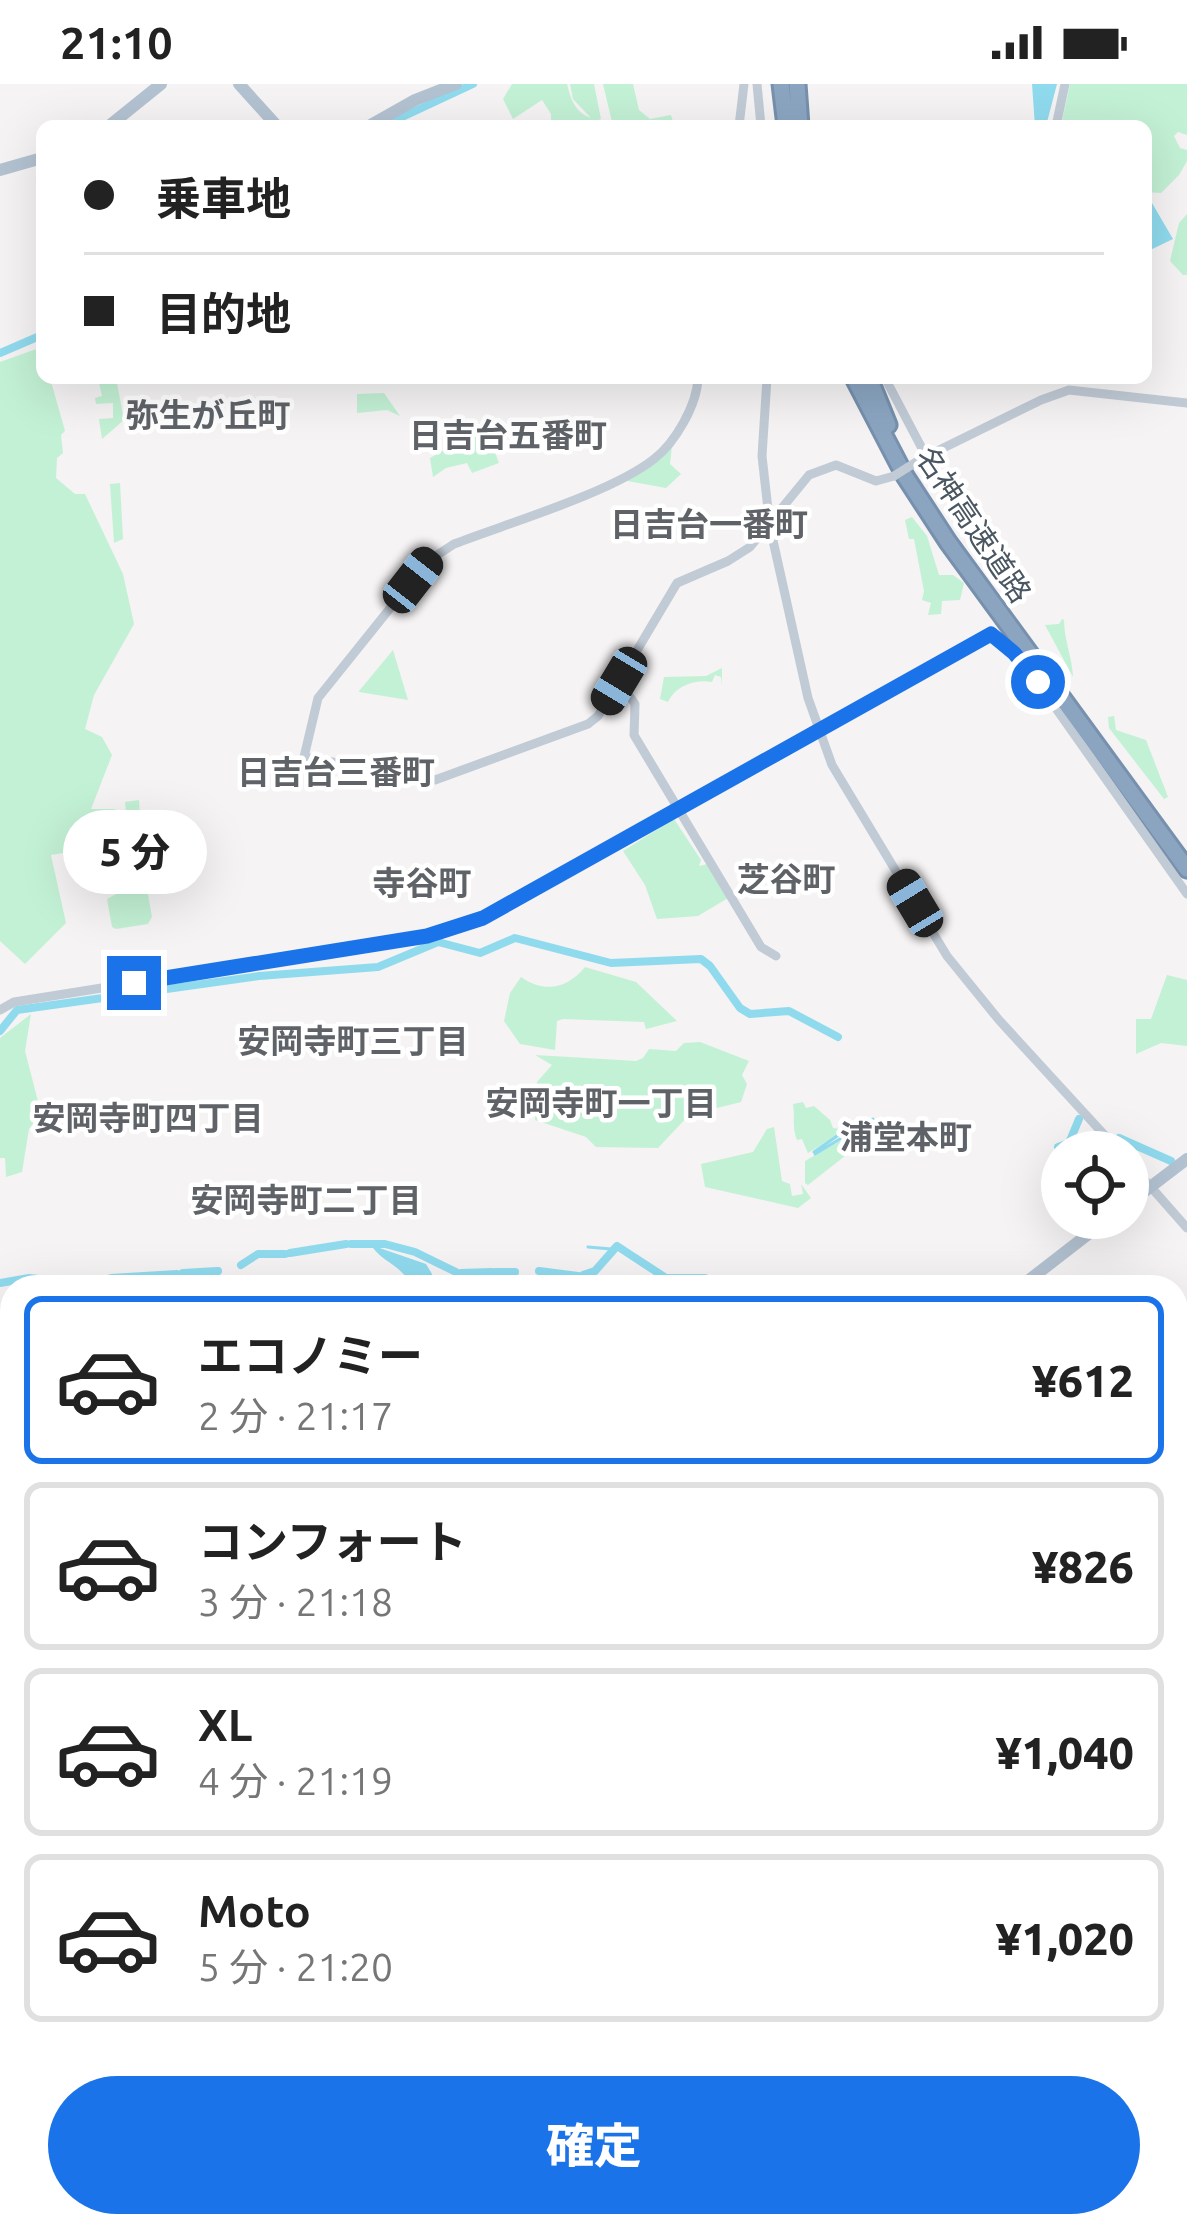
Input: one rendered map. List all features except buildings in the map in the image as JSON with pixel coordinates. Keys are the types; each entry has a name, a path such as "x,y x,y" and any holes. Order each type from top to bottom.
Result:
{"highway":[{"path":"784,84 787,120"},
{"path":"802,84 804,120"},
{"path":"857,384 882,425"},
{"name":"名神高速道路","path":"869,384 882,425 948,542 1187,868"},
{"name":"名神高速道路","path":"882,425 955,535 1187,851"}],"main road":[{"path":"117,120 161,84"},
{"path":"239,84 272,120"},
{"path":"379,120 455,84"},
{"path":"0,170 36,160"},
{"path":"1151,1186 1187,1159"},
{"path":"1035,1275 1082,1239"}],"street":[{"path":"741,120 744,84"},
{"path":"757,84 760,120"},
{"path":"1057,120 1065,84"},
{"path":"697,384 691,408 670,443 638,471 454,544 428,561 318,698 304,757 434,780 588,724 598,716 677,583 750,548 819,469 836,465 876,481 894,476 924,457 1070,390 1187,403"},
{"path":"766,384 762,456 770,527 817,729 832,765 947,956 1101,1131"},
{"path":"888,384 924,457"},
{"path":"0,1010 14,1002 446,930 483,918 991,634 1039,684 1187,894"},
{"path":"619,681 635,704 634,735 761,947 776,956"},
{"path":"1151,1186 1187,1228"}],"green space":[{"path":"512,84 567,84 574,105 591,118 573,99 570,84 594,84 601,119 551,120 542,100 513,119 503,99"},
{"path":"603,84 633,84 639,110 650,119 671,115 672,120 612,120"},
{"path":"1070,84 1187,84 1187,135 1178,132 1174,136 1180,148 1187,150 1187,161 1161,193 1152,192 1152,120 1062,120"},
{"path":"1187,214 1187,275 1183,275 1170,261 1179,223"},
{"path":"36,349 36,384 52,384 65,431 56,478 75,494 85,494 123,574 134,624 94,695 85,729 102,737 112,755 91,809 115,809 117,844 51,855 66,923 25,964 0,941 0,362"},
{"path":"99,384 117,384 124,420 102,439 99,419 113,418 113,403 96,404 95,398 102,396"},
{"path":"384,393 400,416 387,410 357,413 357,394"},
{"path":"485,426 499,463 472,473 467,463 433,477 430,458"},
{"path":"672,446 670,464 681,474 666,488 622,480"},
{"path":"120,483 123,539 114,543 110,484"},
{"path":"912,517 927,536 939,575 953,575 964,583 960,600 942,601 941,614 928,615 931,603 922,600 914,539 909,539 905,520"},
{"path":"1062,619 1073,677 1045,625 1059,624"},
{"path":"393,650 408,700 359,692 359,691"},
{"path":"722,668 722,685 721,677 715,675 712,682 681,688 668,702 660,699 664,677 706,676"},
{"path":"1114,716 1116,730 1146,740 1168,797 1164,799 1109,728 1108,717"},
{"path":"139,800 142,855 128,862 121,845 121,825 127,823 125,802"},
{"path":"674,819 701,860 699,866 708,864 728,898 698,916 657,919 645,885 623,851"},
{"path":"145,877 152,917 148,924 112,927 107,899"},
{"path":"585,967 636,982 677,1021 646,1029 644,1022 563,1019 557,1021 555,1050 520,1044 504,1021 510,993 521,977 539,986 556,986"},
{"path":"1167,975 1187,980 1187,1046 1161,1043 1136,1054 1136,1019 1151,1019"},
{"path":"31,1014 25,1051 41,1113 29,1129 22,1172 6,1177 5,1158 0,1158 0,1038"},
{"path":"700,1042 749,1061 742,1075 747,1084 741,1102 717,1108 707,1104 715,1094 705,1098 658,1148 596,1147 586,1137 535,1120 537,1082 552,1065 535,1055 636,1061 649,1049 676,1051 684,1043"},
{"path":"803,1102 806,1108 814,1106 833,1128 846,1130 808,1153 794,1127 793,1104"},
{"path":"867,1125 873,1134 805,1183 805,1161"},
{"path":"774,1127 782,1181 790,1184 792,1196 803,1194 801,1184 811,1198 798,1208 705,1187 701,1164 753,1152 767,1129"}],"water":[{"path":"1032,84 1057,84 1048,120 1035,120"},
{"path":"1152,203 1173,239 1152,249"},
{"path":"371,1245 426,1264 432,1275 404,1275"}],"waterway":[{"path":"396,120 473,84"},
{"path":"0,353 36,338"},
{"path":"0,1031 17,1010 259,976 378,967 438,942 480,953 515,938 611,963 701,959 750,1014 789,1011 838,1037"},
{"path":"815,1154 873,1119"},
{"path":"1074,1131 1079,1119"},
{"path":"814,1152 856,1123"},
{"path":"1149,1151 1171,1161"},
{"path":"290,1253 346,1244"},
{"path":"351,1244 385,1244 456,1272"},
{"path":"583,1275 595,1271 617,1246 661,1275"},
{"path":"588,1247 611,1249"},
{"path":"241,1265 258,1254 285,1254"},
{"path":"183,1273 218,1271"},
{"path":"539,1271 570,1275"},
{"path":"461,1273 492,1272"},
{"path":"496,1272 515,1272"},
{"path":"160,1275 177,1274"}],"district":[{"name":"弥生が丘町","path":"208,415"},
{"name":"日吉台五番町","path":"508,435"},
{"name":"日吉台一番町","path":"709,524"},
{"name":"日吉台三番町","path":"336,772"},
{"name":"芝谷町","path":"786,879"},
{"name":"寺谷町","path":"422,883"},
{"name":"安岡寺町三丁目","path":"353,1041"},
{"name":"安岡寺町一丁目","path":"601,1103"},
{"name":"安岡寺町四丁目","path":"148,1118"},
{"name":"浦堂本町","path":"906,1137"},
{"name":"安岡寺町二丁目","path":"306,1200"}],"route":[{"path":"134,983 427,936 483,918 991,634 1038,682"}]}
